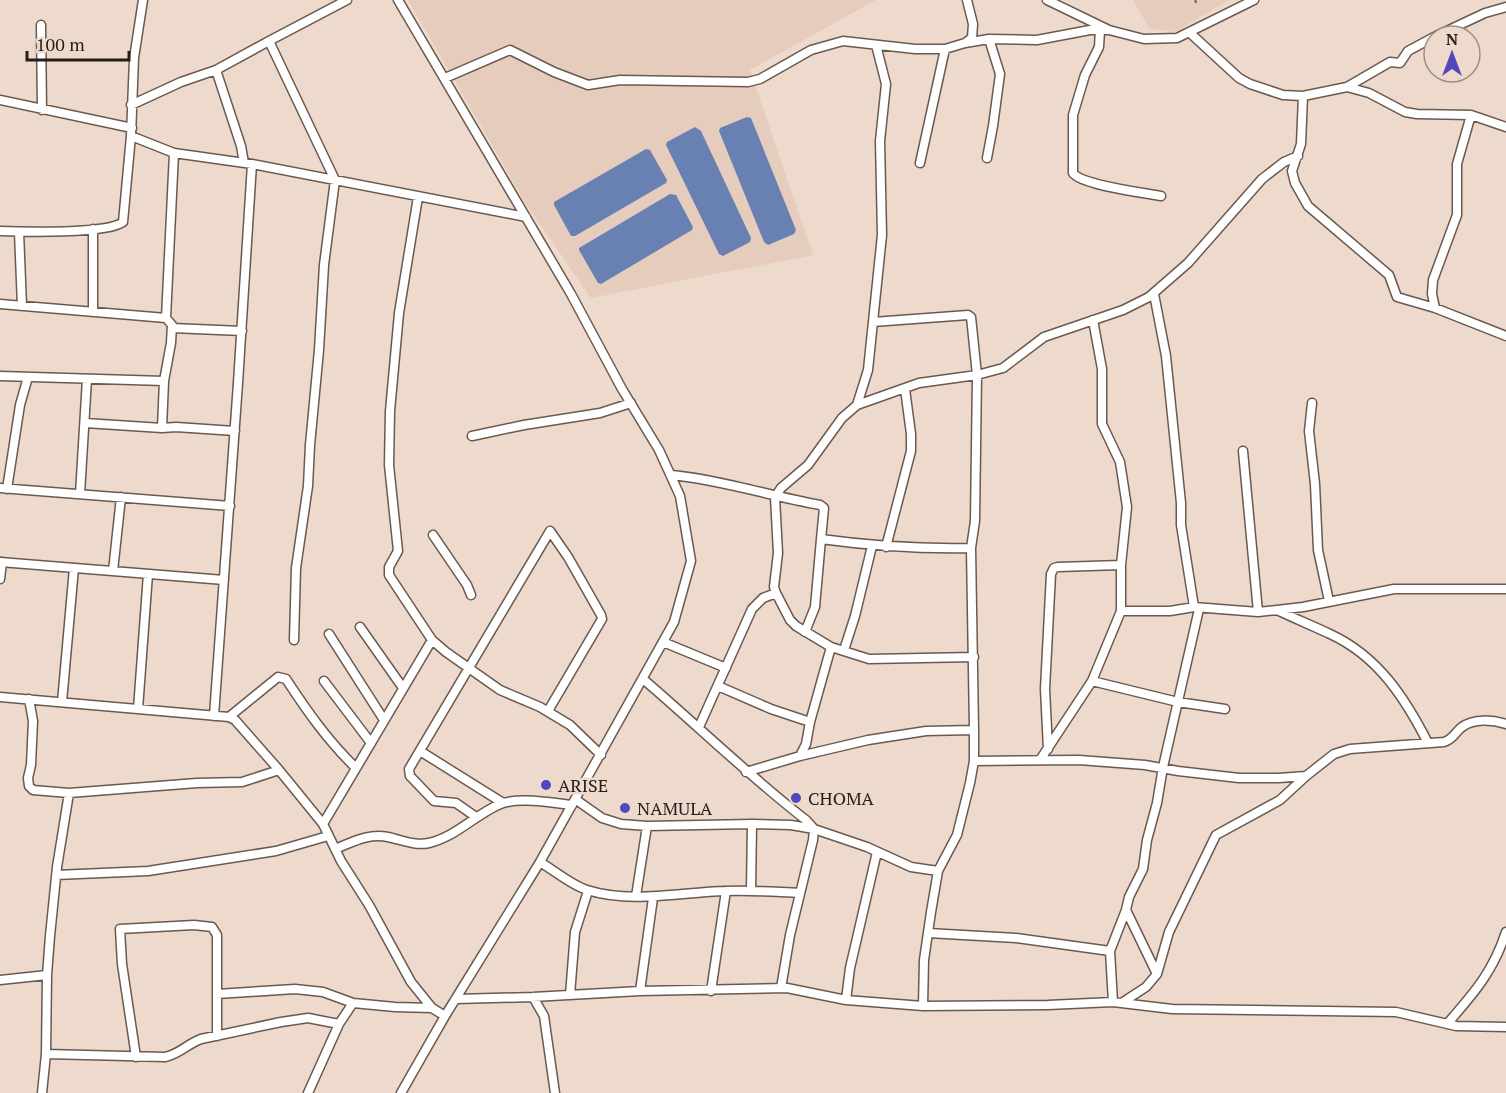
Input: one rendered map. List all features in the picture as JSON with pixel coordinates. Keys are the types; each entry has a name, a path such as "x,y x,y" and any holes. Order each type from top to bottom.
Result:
{"street":[{"path":"0,231 93,229 119,225 123,222 131,132 134,58 143,0"},
{"path":"131,105 142,102 181,82 216,70 347,0"},
{"path":"398,0 526,218 672,475 680,496 691,561 674,622 643,679 540,862 445,1016 401,1093"},
{"path":"965,43 972,38 973,24 967,0"},
{"path":"1047,0 1104,30"},
{"path":"445,78 510,50 554,72 588,85 620,80 748,82 760,79 811,50 836,42 915,49 945,49 989,39 1037,40 1090,30 1104,30 1144,39 1177,38 1254,0"},
{"path":"1461,24 1485,13 1506,7"},
{"path":"40,25 42,110"},
{"path":"1104,30 1099,47 1085,75 1073,115 1073,173 1076,177 1098,184 1161,196"},
{"path":"1189,32 1239,78 1283,95 1303,96 1347,87 1390,62 1400,63 1408,51 1422,43"},
{"path":"987,158 1000,80 999,68 989,39"},
{"path":"269,41 335,180 324,265 308,486 296,568 294,640"},
{"path":"857,405 868,370 882,235 880,141 886,93 885,76 876,45"},
{"path":"920,163 945,49"},
{"path":"214,716 242,331 248,163 216,70"},
{"path":"1347,87 1369,93 1406,112 1472,115 1506,127"},
{"path":"1303,96 1302,133 1298,156 1292,171 1293,179 1308,206 1389,275 1397,297 1435,308 1506,336"},
{"path":"0,100 131,132 174,153 248,163 526,218"},
{"path":"1435,308 1432,280 1457,215 1457,164 1472,115"},
{"path":"162,428 164,381 172,328 166,318 174,153"},
{"path":"974,657 869,659 831,647 790,620 776,593 774,583 778,553 775,497 781,488 808,465 842,418 857,405 919,383 941,378 976,375 1003,368 1044,337 1123,310 1154,294 1188,263 1267,175 1284,162 1298,156"},
{"path":"418,197 399,313 390,411 389,465 398,551 389,570 393,582 432,640 468,669 500,690 548,711 570,726 601,755"},
{"path":"93,229 93,312"},
{"path":"19,232 22,306"},
{"path":"1113,1002 1110,951 1129,897 1143,869 1147,840 1157,803 1196,608 1181,525 1181,503 1166,356 1154,294"},
{"path":"0,304 166,318"},
{"path":"873,322 970,316 976,375 975,521 971,548 974,761 957,835 938,871 924,960 923,1005"},
{"path":"1040,760 1092,681 1121,611 1121,565 1126,523 1125,488 1116,449 1102,424 1102,369 1093,320"},
{"path":"172,328 242,331"},
{"path":"0,376 164,381"},
{"path":"28,377 3,488 230,506"},
{"path":"80,494 87,379"},
{"path":"886,547 911,452 905,389"},
{"path":"472,436 600,413 631,403"},
{"path":"1312,403 1309,430 1318,550 1329,601"},
{"path":"85,423 235,431"},
{"path":"1243,451 1258,612"},
{"path":"672,475 726,484 775,497 820,505 824,508 815,607 805,632"},
{"path":"113,571 121,497"},
{"path":"476,817 456,803 434,801 410,776 409,769 550,531 568,557 602,619 548,711"},
{"path":"433,535 467,585 471,595"},
{"path":"821,539 886,547 971,548"},
{"path":"844,650 872,546"},
{"path":"0,579 1,562 224,580"},
{"path":"1048,749 1044,689 1051,574 1054,568 1058,567 1121,565"},
{"path":"62,702 74,568"},
{"path":"138,709 148,574"},
{"path":"1121,611 1170,611 1196,608 1258,612 1394,590 1506,589"},
{"path":"699,726 752,609 763,597 776,593"},
{"path":"1278,610 1330,634 1375,664 1410,707 1428,743"},
{"path":"360,627 403,688"},
{"path":"329,634 384,720"},
{"path":"322,824 432,640"},
{"path":"663,642 726,668"},
{"path":"800,756 806,744 831,647"},
{"path":"229,717 278,677 282,677 310,716 356,768"},
{"path":"643,679 814,829"},
{"path":"324,681 371,743"},
{"path":"1092,681 1178,702 1225,709"},
{"path":"718,686 771,709 810,722"},
{"path":"0,698 229,717 240,725 322,824 411,982 432,1008 445,1016"},
{"path":"29,699 33,721 29,786 33,790 69,793 197,783 242,782 279,771"},
{"path":"1123,1002 1146,987 1157,974 1169,932 1216,835 1280,800 1306,776 1341,751 1450,740 1462,727 1473,722 1506,724"},
{"path":"746,771 868,740 926,731 974,730"},
{"path":"420,752 503,803"},
{"path":"974,761 1079,760 1163,767 1178,771 1239,778 1306,776"},
{"path":"42,1093 46,1054 47,975 56,875 69,793"},
{"path":"335,849 365,836 388,837 420,844 431,843 456,832 476,817 503,803 574,802 611,822 647,826 791,825 814,829 911,867 938,871"},
{"path":"751,891 752,824"},
{"path":"636,896 647,826"},
{"path":"781,988 814,829"},
{"path":"56,875 148,871 276,851 328,836"},
{"path":"846,1000 850,968 877,852"},
{"path":"540,862 588,891 653,898 726,891 800,893"},
{"path":"570,995 575,932 588,891"},
{"path":"711,991 726,891"},
{"path":"640,991 653,898"},
{"path":"1126,910 1157,974"},
{"path":"136,1057 122,964 120,929 194,925 212,927 217,935 217,1036"},
{"path":"1447,1024 1479,988 1498,957 1506,932"},
{"path":"928,933 1035,940 1110,951"},
{"path":"0,980 47,975"},
{"path":"456,999 781,988 846,1000 923,1005 1048,1005 1123,1002 1172,1010 1396,1012 1447,1024 1506,1027"},
{"path":"217,994 295,989 323,992 353,1003 432,1008"},
{"path":"533,997 544,1016 555,1093"},
{"path":"308,1093 339,1024 353,1003"},
{"path":"46,1054 136,1057 176,1054 193,1042 281,1022 308,1018 339,1024"}],"shaded area":[{"path":"408,0 876,0 750,70 813,255 591,298 526,204"},
{"path":"1133,0 1229,0 1175,32 1149,28"}],"water":[{"path":"747,117 751,118 796,230 794,234 768,245 764,242 719,131 720,128"},
{"path":"695,127 701,131 751,238 750,242 723,256 719,254 666,145 667,142"},
{"path":"646,149 650,150 667,180 666,183 575,236 571,236 554,202"},
{"path":"670,194 676,195 693,227 692,230 601,284 598,283 579,248"}],"railway":[{"path":"1195,0 1197,4"}],"place":[{"name":"ARISE","path":"546,785"},
{"name":"CHOMA","path":"796,798"},
{"name":"NAMULA","path":"625,808"}]}
